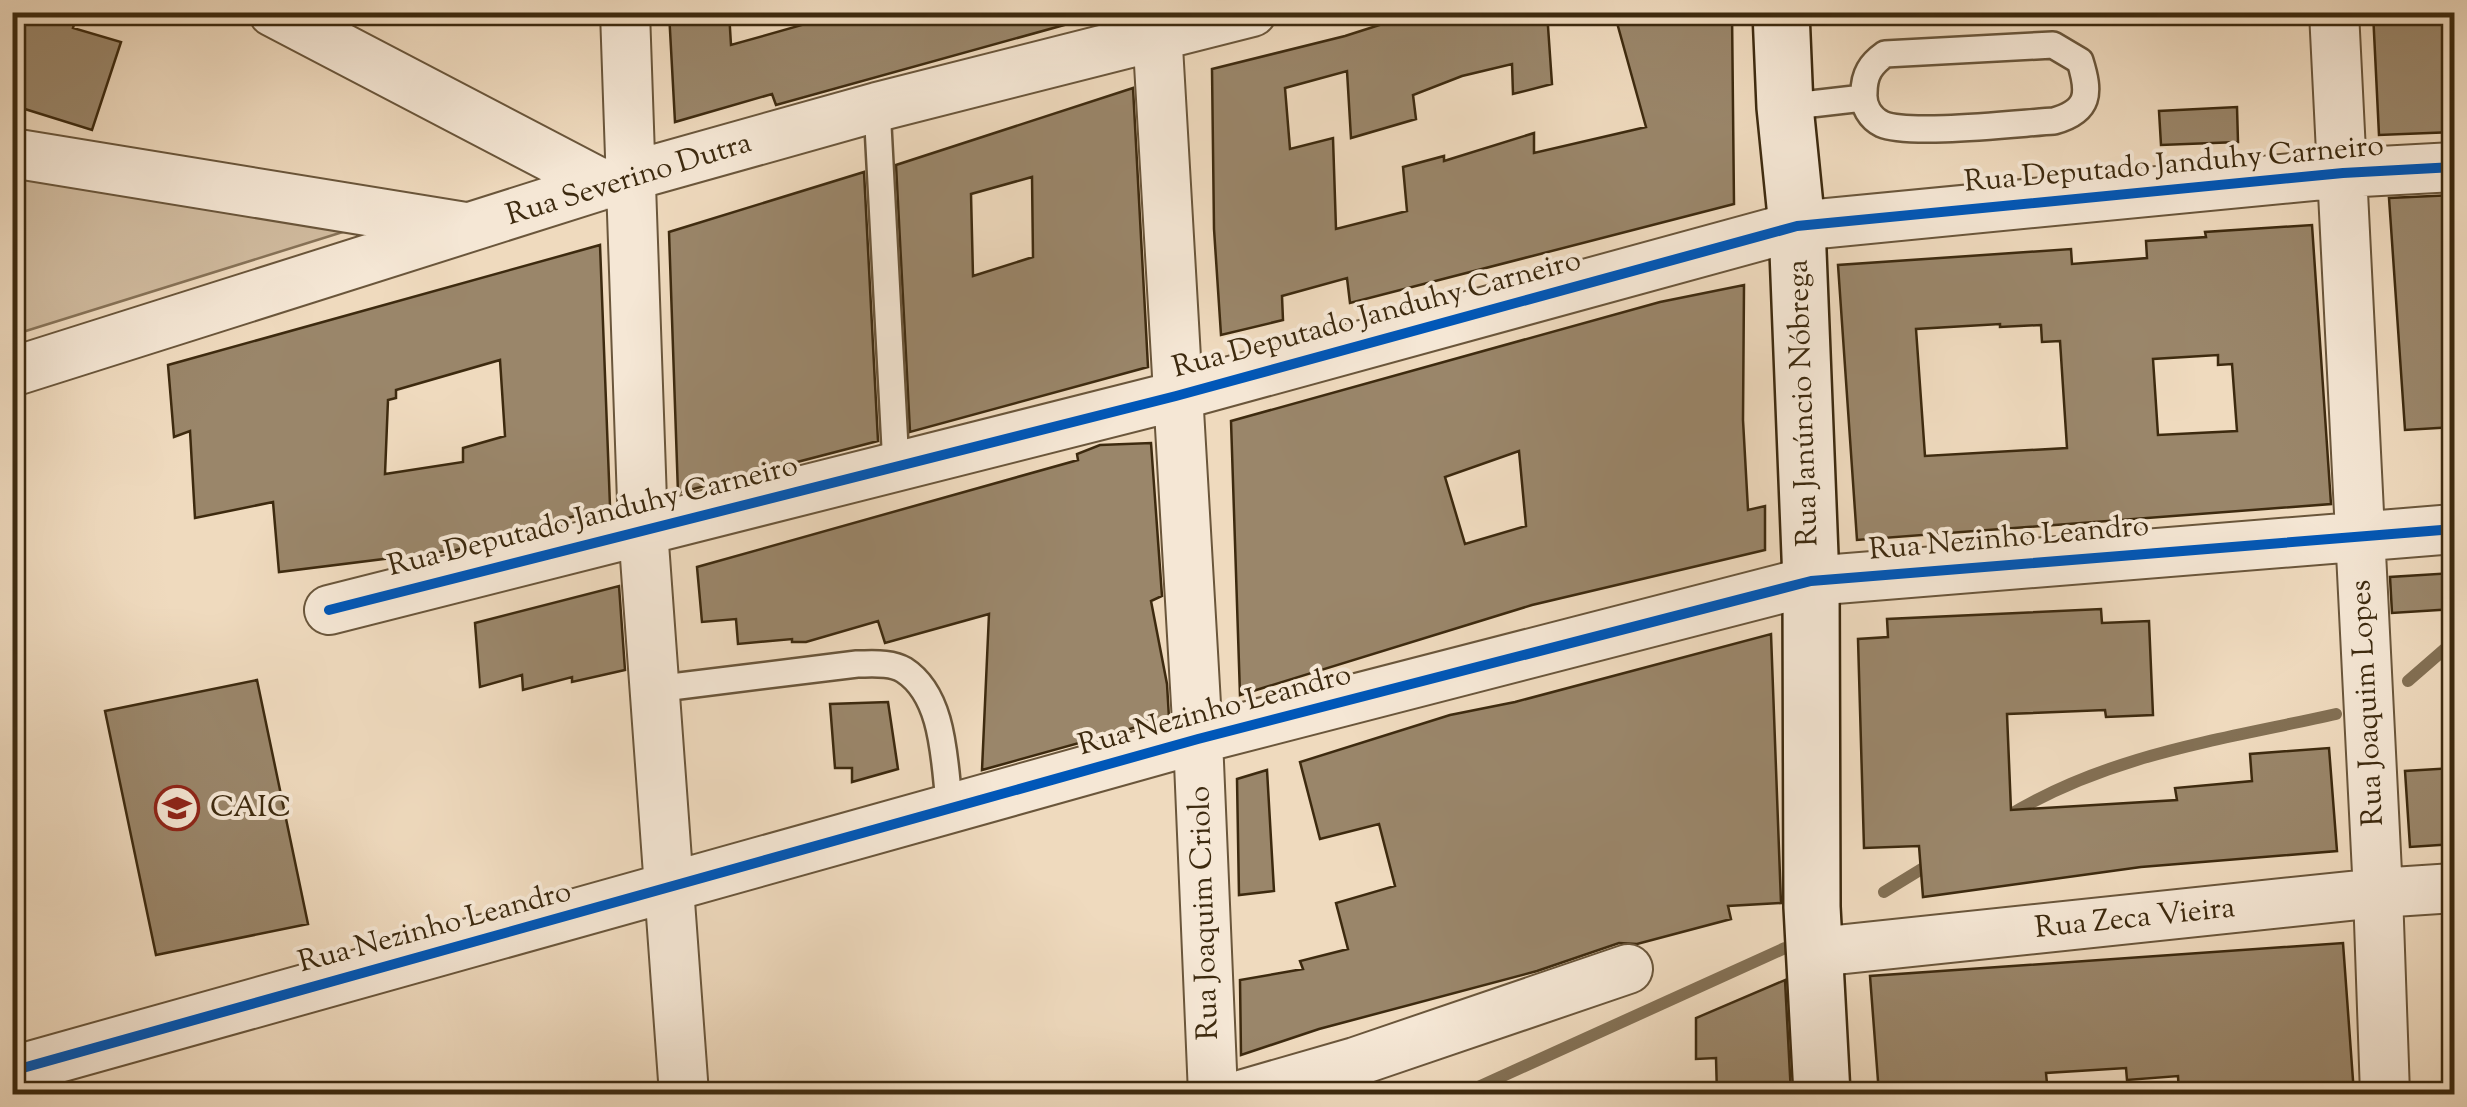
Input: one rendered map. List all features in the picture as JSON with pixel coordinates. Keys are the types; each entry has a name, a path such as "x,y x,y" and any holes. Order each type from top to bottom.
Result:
{"street":[{"path":"272,12 618,180"},
{"path":"625,12 618,180 684,1094"},
{"name":"Rua Severino Dutra","path":"12,372 618,180 1156,25 1252,12"},
{"name":"Rua Janúncio Nóbrega","path":"1782,12 1785,107 1797,226 1810,582 1812,907 1822,1094"},
{"name":"Rua Joaquim Lopes","path":"2334,12 2385,1094"},
{"name":"Rua Joaquim Criolo","path":"1156,25 1198,739 1213,1094"},
{"path":"12,152 473,228"},
{"name":"Rua Deputado Janduhy Carneiro","path":"328,610 1176,396 1797,226 2344,173 2454,167"},
{"name":"Rua Nezinho Leandro","path":"12,1071 1198,739 1810,582 2454,529"},
{"name":"Rua Zeca Vieira","path":"1816,952 2454,888"},
{"path":"1244,1094 1355,1062 1628,969"}],"lane":[{"path":"2053,45 2080,61 2086,81 2085,102 2074,115 2054,121 1908,129 1884,125 1870,115 1863,98 1865,78 1872,63 1885,54 1922,50 2053,45"},
{"path":"1785,107 1863,98"},
{"path":"876,107 896,466"},
{"path":"655,688 857,664 903,669 935,710 950,810"}],"shaded area":[{"path":"13,166 362,226 13,335"}],"building":[{"path":"29,12 78,12 73,28 121,42 92,130 12,105 12,65"},
{"path":"669,12 729,12 731,45 809,23 806,12 1074,12 1075,22 776,105 772,94 675,122"},
{"path":"1420,12 1547,12 1552,84 1513,94 1512,64 1462,76 1413,95 1416,119 1351,138 1347,71 1285,88 1290,149 1333,138 1336,229 1407,211 1403,167 1444,156 1444,161 1534,133 1534,153 1646,127 1614,12 1732,12 1734,204 1350,303 1347,278 1282,296 1283,320 1221,335 1214,229 1212,69 1345,36"},
{"path":"2373,12 2454,12 2454,132 2379,135"},
{"path":"1133,88 1148,367 910,432 896,165","holes":["1032,177 1033,257 973,276 971,194"]},
{"path":"2237,107 2238,142 2161,145 2159,111"},
{"path":"864,172 878,441 678,493 669,232"},
{"path":"2454,195 2454,427 2405,430 2389,198"},
{"path":"2312,225 2331,504 1857,540 1838,265 2071,249 2072,264 2147,258 2146,241 2206,237 2205,232","holes":["2041,325 2042,342 2060,341 2067,448 1925,456 1916,329","2218,355 2218,365 2232,364 2237,431 2158,435 2153,359"]},
{"path":"600,245 610,506 456,550 279,572 273,502 195,518 190,431 174,437 168,365","holes":["500,360 505,436 463,448 463,462 385,474 388,400 396,398 396,390"]},
{"path":"1744,285 1743,420 1748,510 1765,506 1765,550 1532,605 1240,695 1231,421 1660,302","holes":["1519,451 1526,526 1465,544 1445,477"]},
{"path":"1151,443 1162,596 1151,601 1167,684 1169,718 982,770 989,614 885,643 878,621 806,642 792,639 738,644 736,619 702,622 697,567 1078,460 1077,454 1100,445"},
{"path":"2453,573 2454,609 2392,613 2390,577"},
{"path":"619,586 625,670 572,682 572,677 523,690 522,675 480,687 475,623"},
{"path":"2101,609 2102,623 2149,621 2153,715 2106,717 2105,710 2007,714 2011,810 2177,800 2175,788 2252,781 2250,754 2329,748 2337,851 2141,867 1923,897 1919,846 1864,848 1858,639 1888,637 1887,619"},
{"path":"1771,634 1781,903 1728,906 1731,919 1637,944 1619,943 1537,971 1319,1029 1241,1055 1240,980 1303,969 1300,961 1348,949 1336,903 1395,886 1379,824 1320,839 1300,762 1450,715 1515,702"},
{"path":"257,680 308,924 156,955 105,711"},
{"path":"888,702 898,769 852,782 852,768 835,768 830,704"},
{"path":"2453,768 2454,844 2410,847 2405,771"},
{"path":"1267,770 1274,891 1239,895 1237,779"},
{"path":"2343,943 2354,1094 2179,1094 2178,1076 2127,1080 2126,1068 2046,1073 2048,1094 1992,1094 1992,1085 1879,1094 1870,976"},
{"path":"1785,980 1791,1094 1717,1094 1716,1058 1696,1059 1696,1018"}],"waterway":[{"path":"2408,681 2454,641"},
{"path":"2006,817 2085,778 2125,764 2208,741 2336,714"},
{"path":"1884,892 1933,862"},
{"path":"1463,1094 1785,948"}],"cycle path":[{"path":"329,610 1176,396 1797,226 2343,173 2454,167"},
{"path":"12,1071 1198,739 1811,581 2454,529"}],"place":[{"name":"CAIC","path":"177,808"}]}
